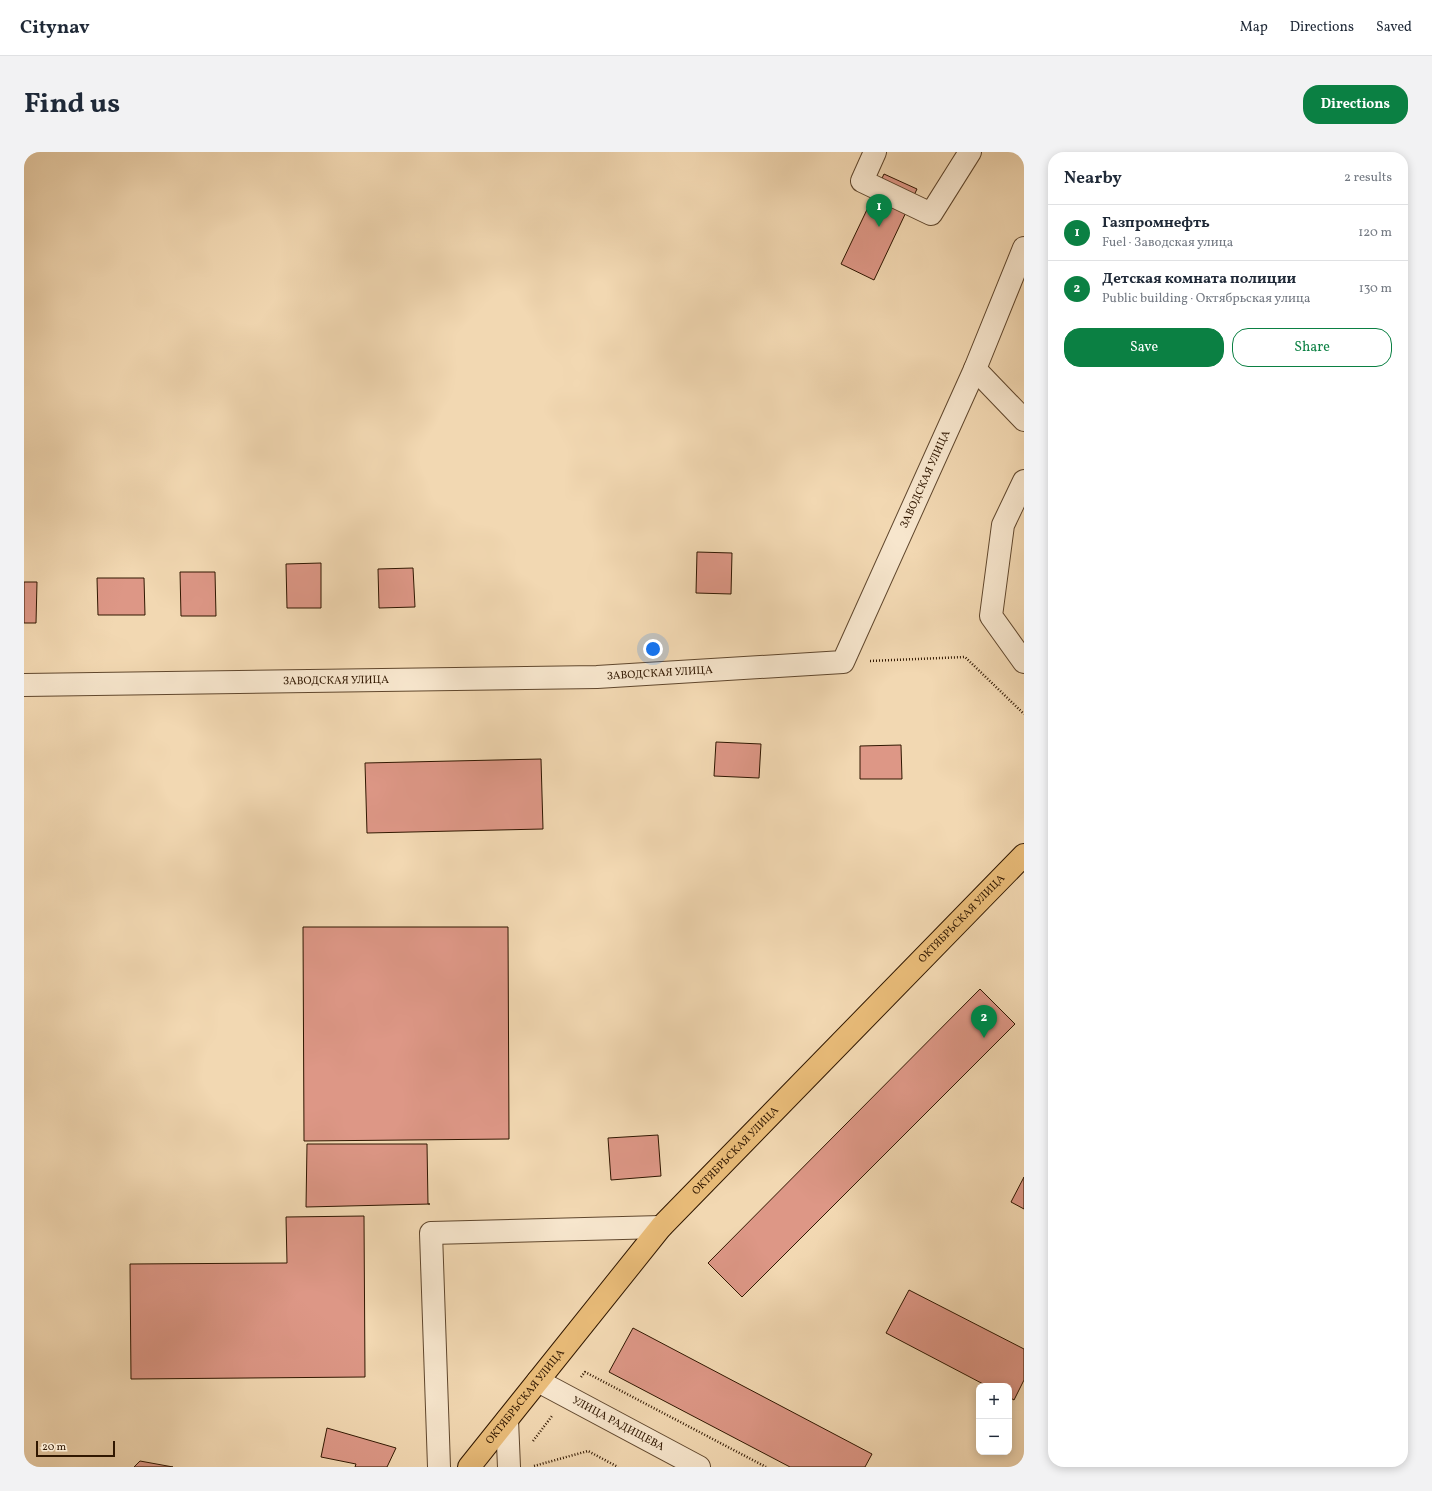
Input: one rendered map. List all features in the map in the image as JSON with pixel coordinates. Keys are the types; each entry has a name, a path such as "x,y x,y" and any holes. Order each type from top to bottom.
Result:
{"main road":[{"name":"ОКТЯБРЬСКАЯ УЛИЦА","path":"469,1467 661,1227 1024,855"}],"street":[{"path":"875,152 862,181 931,214 970,152"},
{"name":"ЗАВОДСКАЯ УЛИЦА","path":"24,685 598,677 843,662 975,370 1024,248"},
{"path":"975,370 1024,420"},
{"path":"1024,481 1003,525 991,616 1024,662"},
{"path":"439,1467 431,1233 661,1227"},
{"name":"УЛИЦА РАДИЩЕВА","path":"538,1381 699,1467"},
{"path":"506,1420 509,1467"}],"path":[{"path":"843,662 964,657 1024,714"},
{"path":"532,1443 585,1372 766,1467"},
{"path":"532,1467 588,1452 618,1467"}],"building":[{"path":"884,174 917,189 874,280 841,264"},
{"path":"697,552 732,553 731,594 696,593"},
{"path":"321,563 321,608 287,608 286,564"},
{"path":"413,568 415,607 379,608 378,569"},
{"path":"180,572 215,572 216,616 181,616"},
{"path":"97,578 144,578 145,615 98,615"},
{"path":"24,582 37,582 36,623 24,623"},
{"path":"716,742 761,744 759,778 714,776"},
{"path":"901,745 902,779 860,779 860,746"},
{"path":"541,759 543,829 367,833 365,763"},
{"path":"303,927 508,927 509,1139 304,1141"},
{"path":"980,989 1015,1024 742,1297 708,1263"},
{"path":"658,1135 661,1176 611,1180 608,1138"},
{"path":"307,1144 427,1144 428,1204 430,1204 306,1207"},
{"path":"1024,1177 1024,1209 1011,1202"},
{"path":"364,1216 365,1377 131,1379 130,1264 287,1263 286,1217"},
{"path":"909,1290 1024,1349 1024,1380 1014,1400 1012,1399 1012,1383 981,1383 886,1333"},
{"path":"633,1328 872,1454 865,1467 790,1467 609,1372"},
{"path":"327,1428 396,1448 387,1467 355,1467 356,1464 321,1457"},
{"path":"140,1461 173,1467 134,1467"}],"place":[{"name":"Газпромнефть","path":"879,227"},
{"name":"Детская комната полиции","path":"984,1038"}]}
